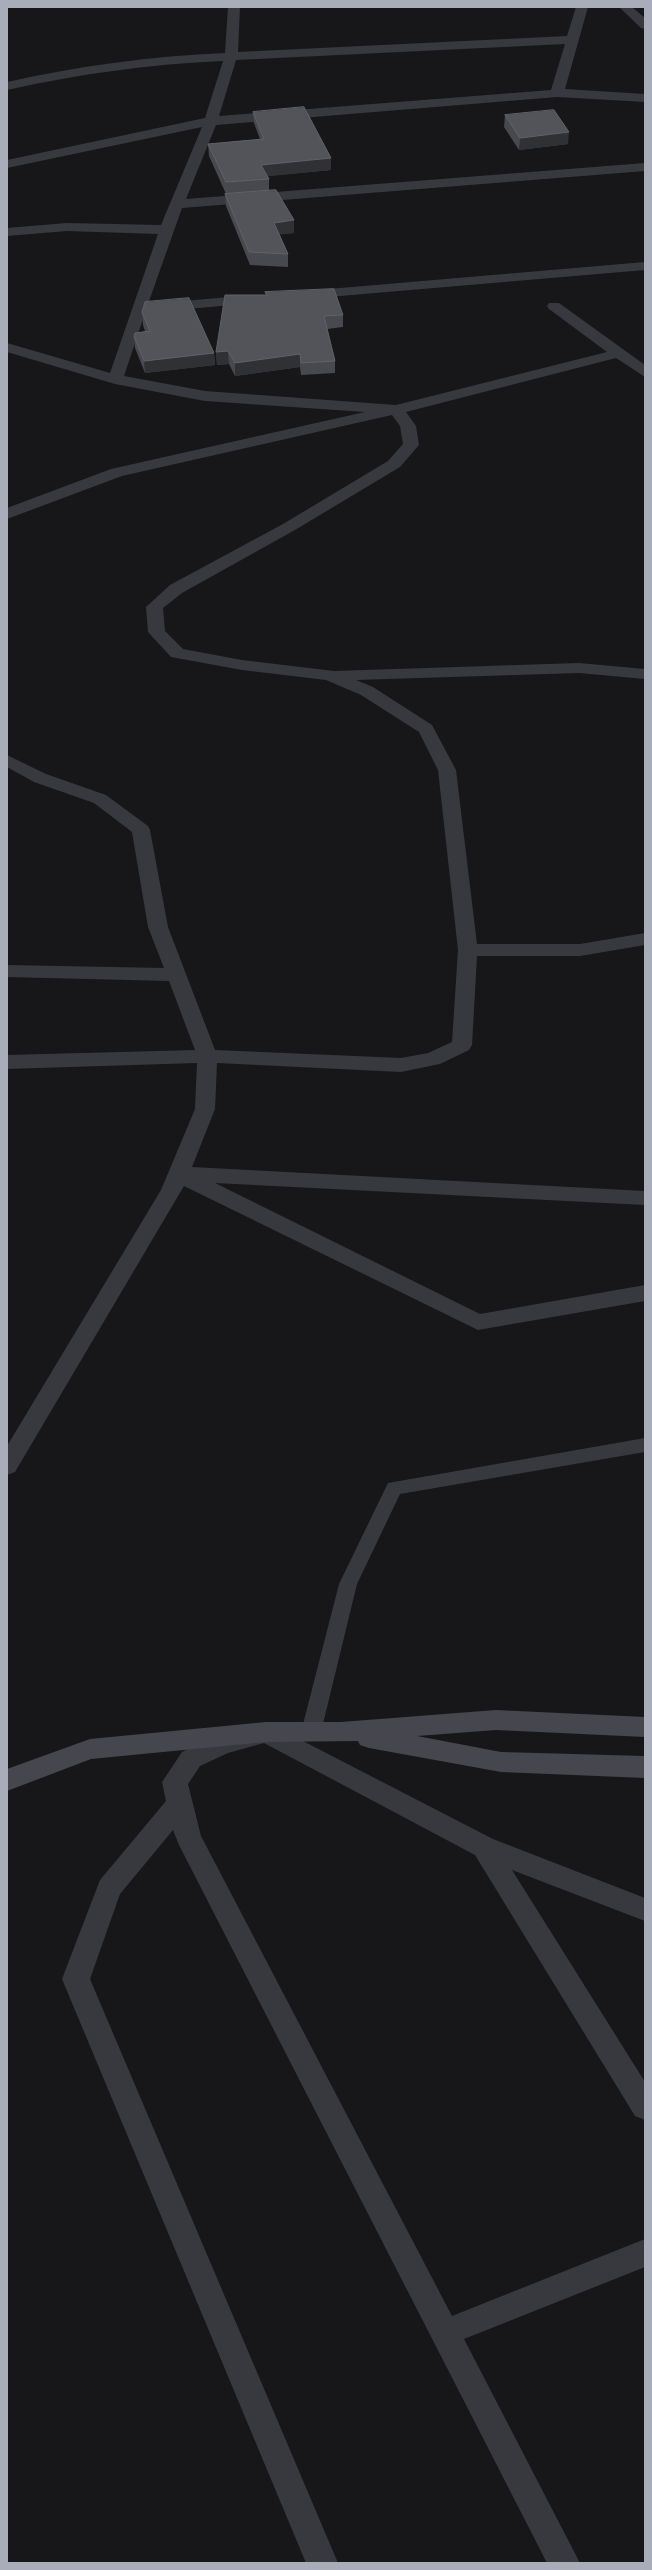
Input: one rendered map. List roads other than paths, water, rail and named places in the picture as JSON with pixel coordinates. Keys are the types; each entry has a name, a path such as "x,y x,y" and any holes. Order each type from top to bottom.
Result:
{"main road":[{"path":"7,1780 90,1749 266,1732 341,1732 496,1720 645,1727"},
{"path":"341,1732 501,1762 645,1767"}],"street":[{"path":"115,380 166,230 211,121 231,57 234,7"},
{"path":"557,93 582,7"},
{"path":"625,7 645,25"},
{"path":"7,86 46,77 177,59 572,40"},
{"path":"7,164 211,121 557,93 645,98"},
{"path":"178,204 645,167"},
{"path":"7,232 49,227 114,226 166,230"},
{"path":"289,296 645,266"},
{"path":"139,309 266,298"},
{"path":"554,306 645,372"},
{"path":"7,347 115,380 205,396 396,410 408,426 411,445 394,464 289,527 176,589 154,607 157,632 177,653 242,665 330,675 579,668 645,674"},
{"path":"7,514 117,472 396,410 619,353"},
{"path":"7,1062 207,1056 401,1065 433,1059 462,1045 468,950 447,770 426,728 367,691 330,675"},
{"path":"7,760 40,778 100,799 141,830 158,927 207,1056 205,1109 172,1190 7,1466"},
{"path":"468,950 565,951 619,947 645,939"},
{"path":"7,971 177,975"},
{"path":"179,1174 645,1198"},
{"path":"179,1174 478,1322 645,1293"},
{"path":"564,2563 447,2332 188,1837 175,1782 192,1759 222,1744 266,1732 484,1847 645,1910"},
{"path":"180,1803 109,1888 76,1979 322,2563"},
{"path":"484,1847 645,2106"},
{"path":"447,2332 645,2253"}],"lane":[{"path":"311,1732 348,1584 394,1488 645,1445"}]}
